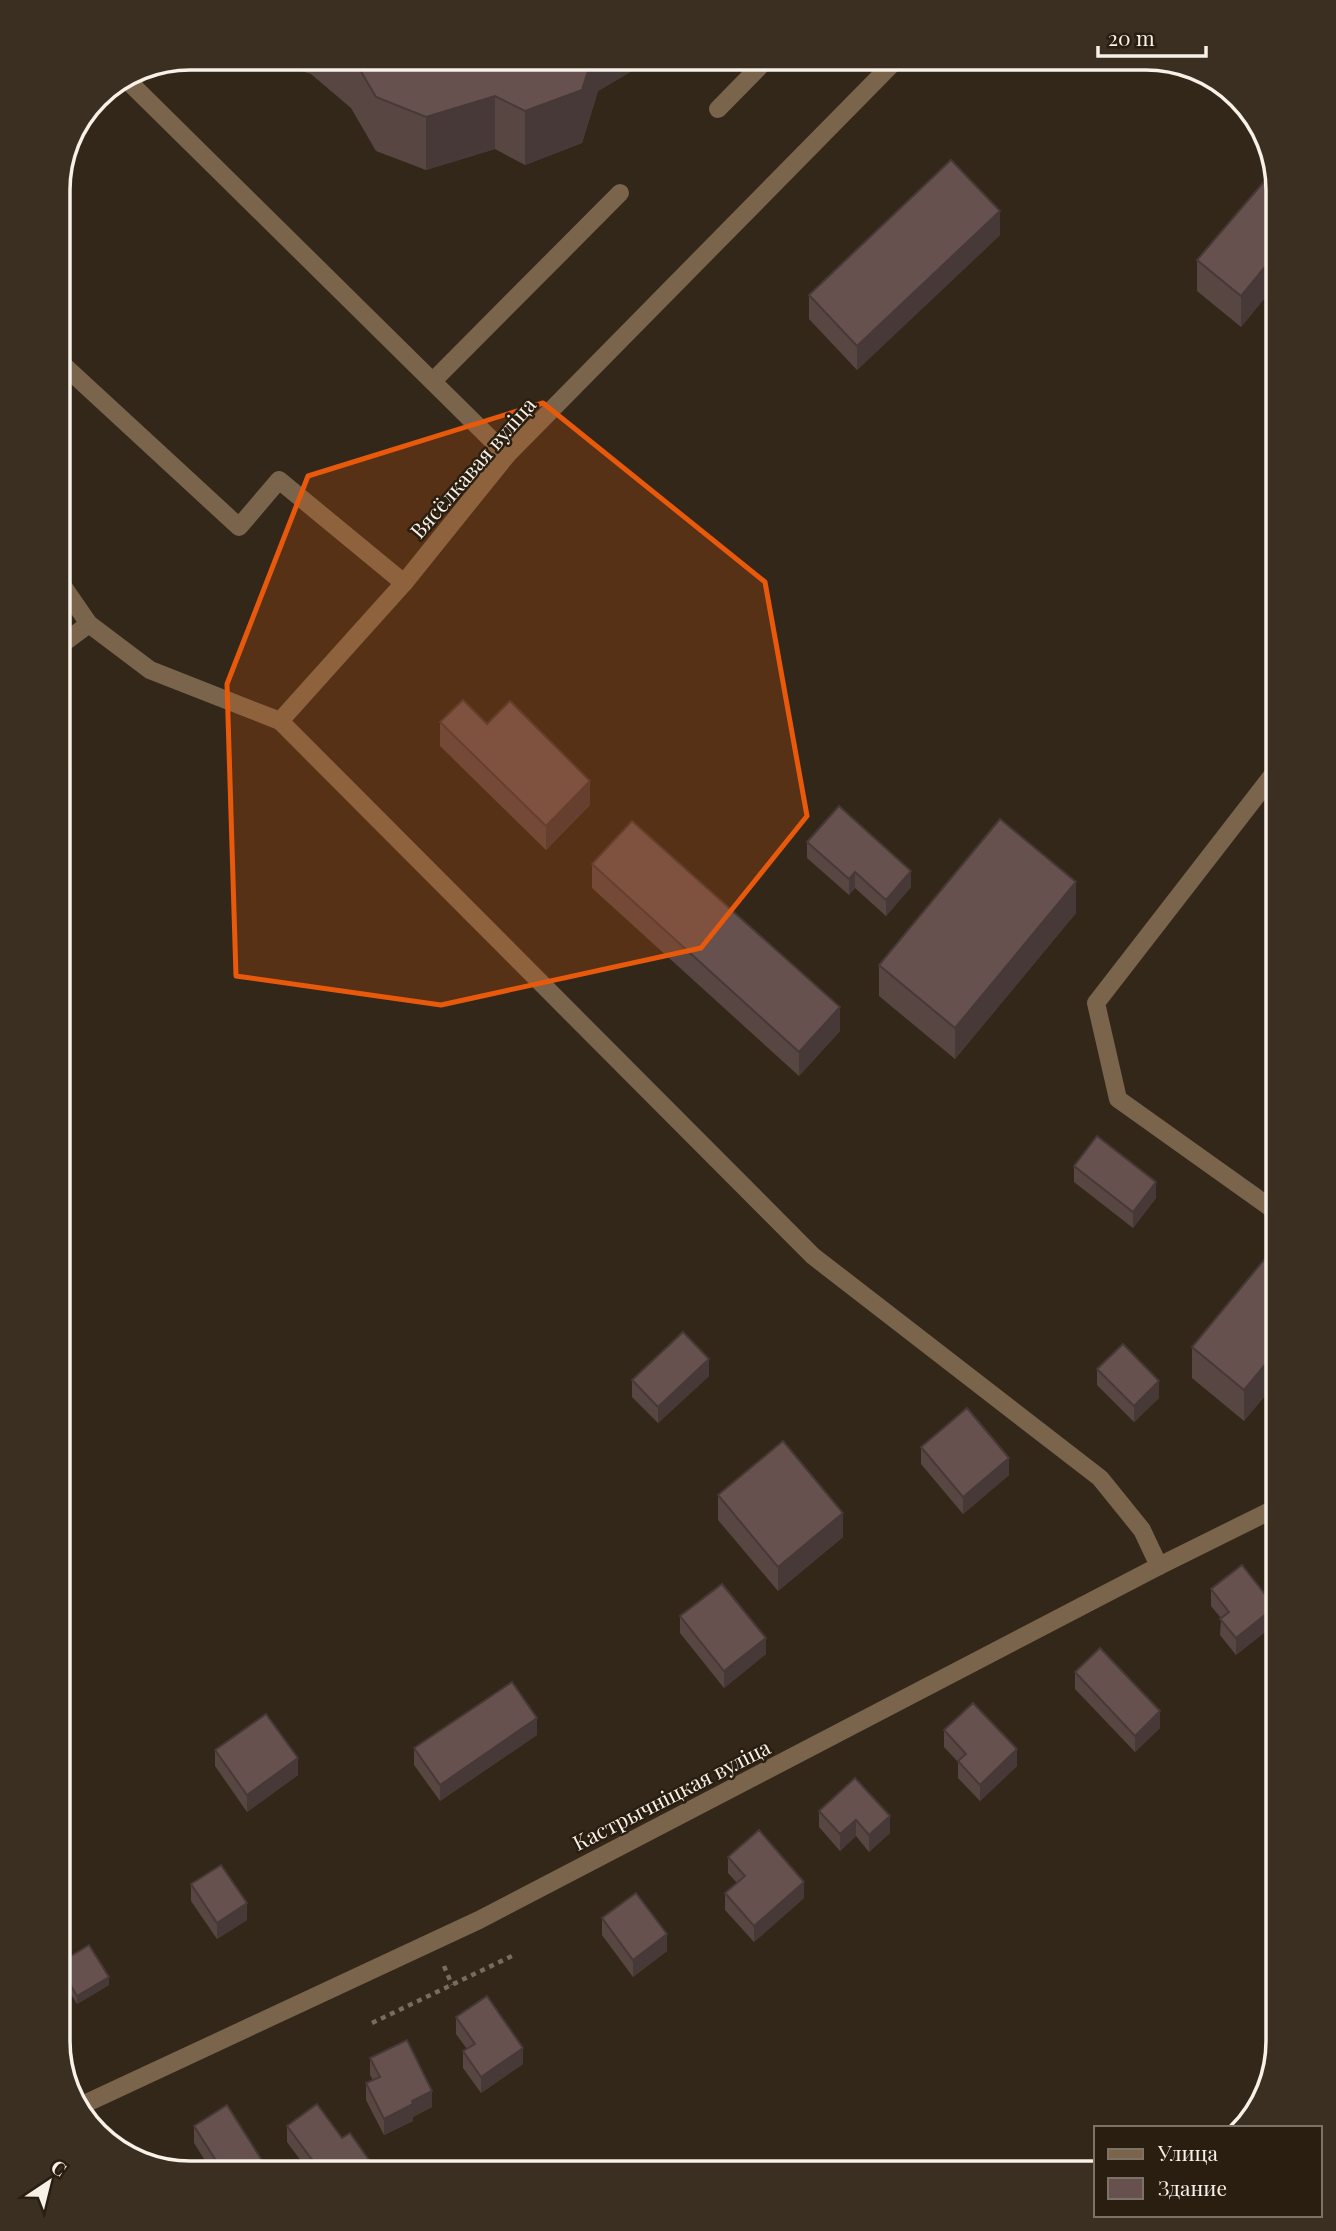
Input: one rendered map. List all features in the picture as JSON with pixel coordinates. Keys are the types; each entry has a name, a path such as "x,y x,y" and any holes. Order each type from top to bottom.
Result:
{"street":[{"path":"718,109 756,70"},
{"name":"Вясёлкавая вуліца","path":"280,721 404,583 507,455 885,70"},
{"path":"132,85 507,455"},
{"path":"433,380 620,193"},
{"path":"70,371 239,527 279,480 404,583"},
{"path":"70,596 89,624 150,670 280,721 813,1256 1100,1478 1142,1530 1159,1566"},
{"path":"70,638 89,624"},
{"path":"1266,783 1096,1003 1118,1099 1266,1204"},
{"name":"Кастрычніцкая вуліца","path":"87,2103 478,1920 1266,1513"}],"path":[{"path":"372,2023 514,1955"}],"highlighted area":[{"path":"543,403 765,582 807,816 701,948 441,1005 236,976 227,684 308,476"}],"building":[{"path":"360,70 588,70 582,90 525,111 495,96 426,117 376,97"},
{"path":"951,160 1000,211 857,346 809,295"},
{"path":"1265,180 1266,266 1241,296 1197,260"},
{"path":"463,700 487,724 510,701 590,781 546,826 440,722"},
{"path":"839,806 911,871 886,900 855,872 849,879 807,842"},
{"path":"1000,819 1076,882 955,1028 879,965"},
{"path":"632,821 840,1007 799,1052 592,864"},
{"path":"1097,1136 1156,1182 1133,1212 1074,1166"},
{"path":"1266,1258 1266,1363 1244,1390 1192,1347"},
{"path":"683,1332 709,1359 658,1407 632,1380"},
{"path":"1123,1344 1159,1381 1134,1406 1097,1369"},
{"path":"967,1408 1009,1458 963,1497 921,1447"},
{"path":"783,1441 843,1513 778,1567 718,1495"},
{"path":"1242,1565 1266,1596 1266,1614 1236,1638 1220,1619 1229,1612 1211,1589"},
{"path":"722,1584 766,1638 724,1671 680,1616"},
{"path":"1100,1648 1160,1711 1135,1736 1075,1672"},
{"path":"512,1682 537,1718 440,1785 414,1748"},
{"path":"973,1703 1017,1749 980,1785 958,1761 966,1754 944,1730"},
{"path":"266,1714 298,1758 247,1795 215,1750"},
{"path":"855,1778 890,1816 869,1835 856,1820 840,1834 819,1811"},
{"path":"759,1830 804,1882 754,1926 725,1893 745,1876 728,1857"},
{"path":"221,1865 247,1903 217,1923 191,1884"},
{"path":"636,1893 667,1934 633,1960 602,1918"},
{"path":"89,1945 109,1977 77,1996 70,1984 70,1957"},
{"path":"487,1996 523,2048 481,2077 463,2051 475,2044 456,2017"},
{"path":"407,2040 432,2091 384,2119 366,2083 380,2077 370,2058"},
{"path":"317,2104 342,2138 350,2133 370,2161 313,2161 287,2126"},
{"path":"227,2105 262,2161 216,2161 194,2126"}]}
